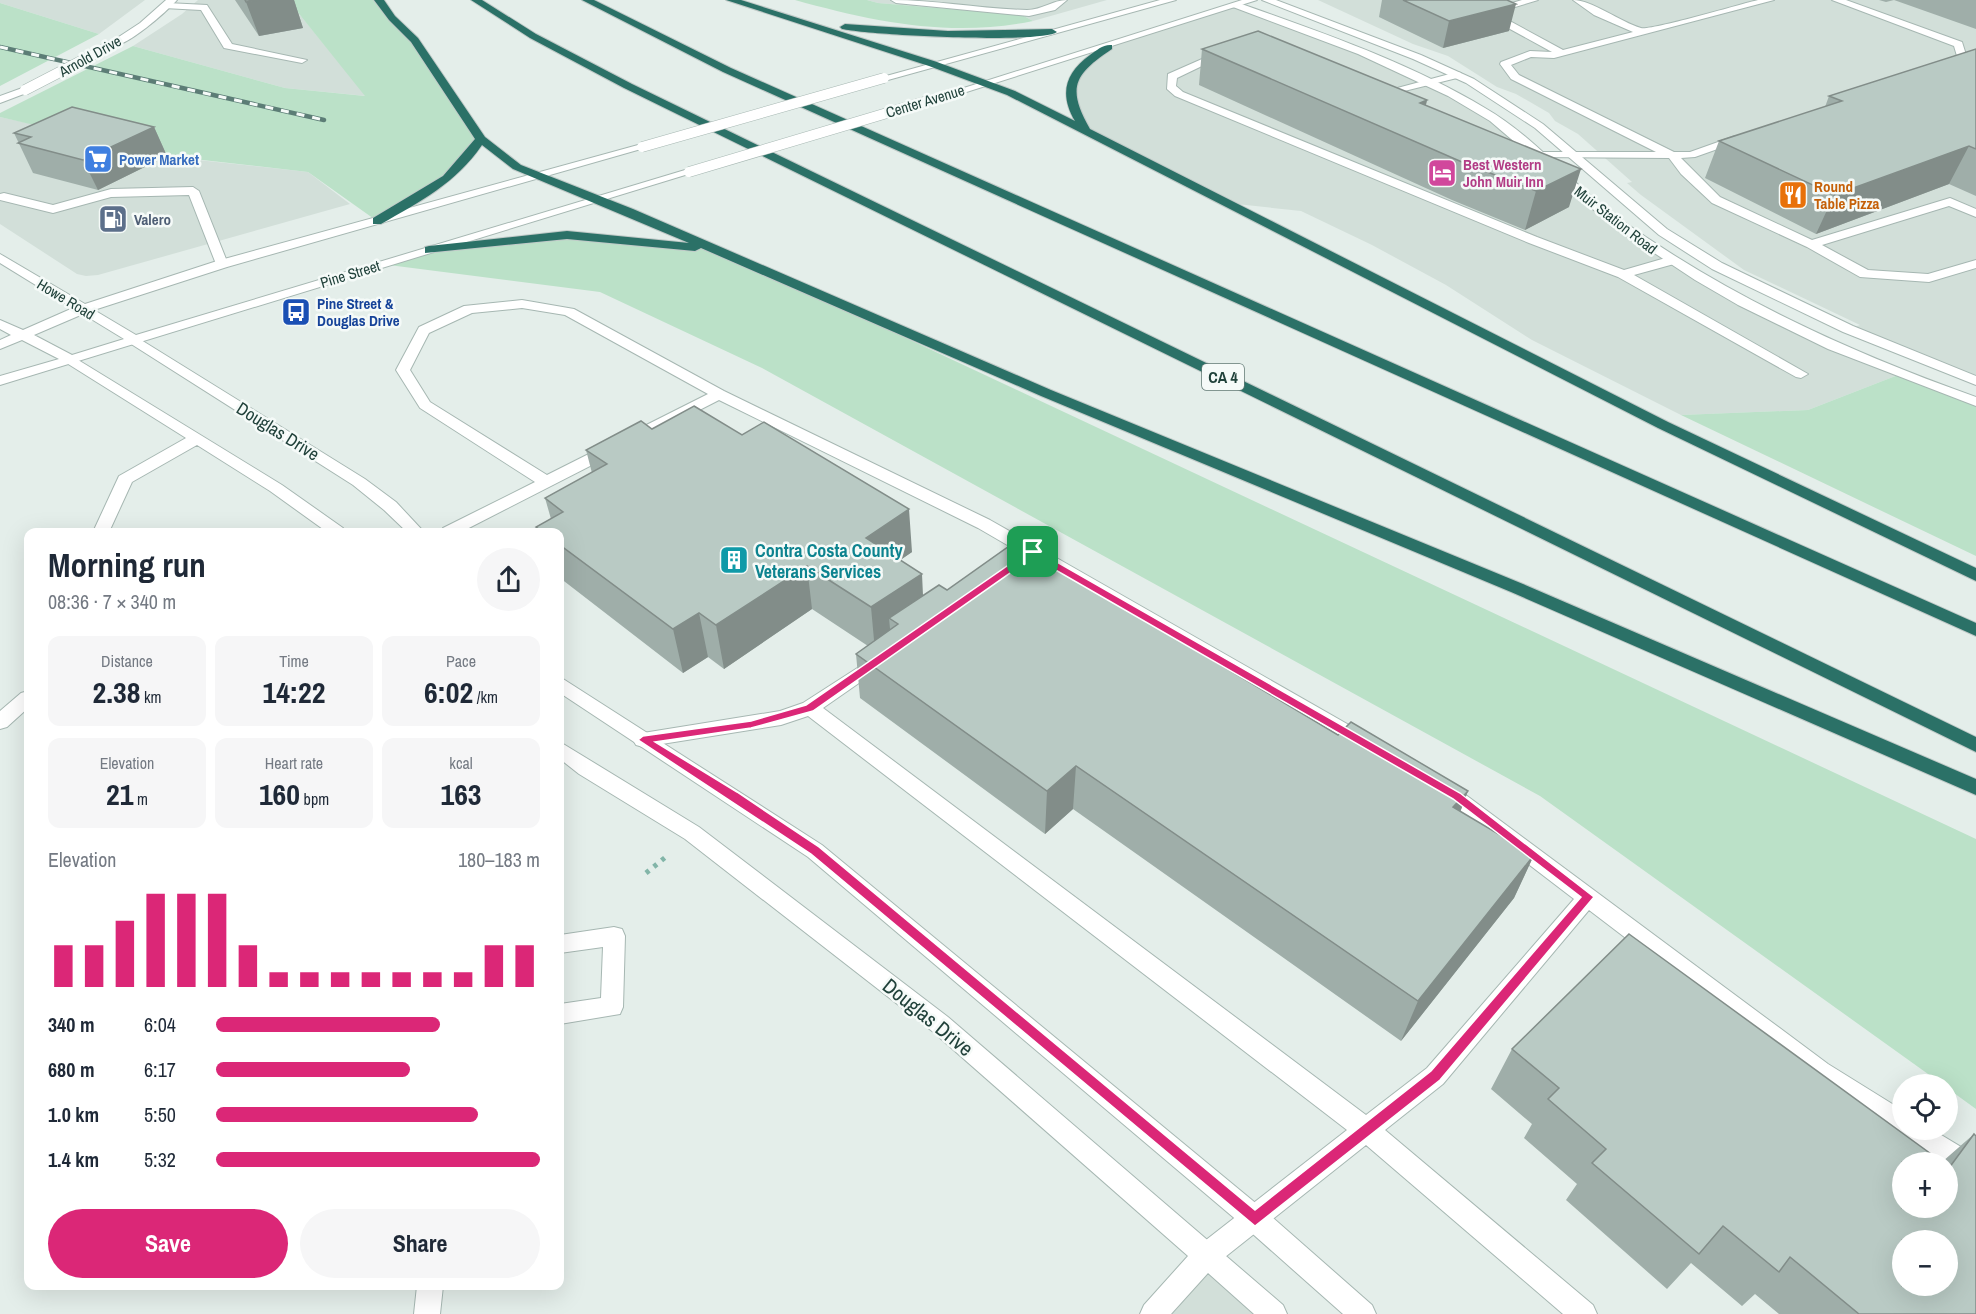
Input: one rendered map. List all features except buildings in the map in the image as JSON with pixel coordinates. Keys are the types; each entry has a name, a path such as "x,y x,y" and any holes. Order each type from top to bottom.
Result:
{"highway":[{"path":"379,0 392,18 415,40 481,139 517,166 538,177 718,250 1046,393 1517,588 1976,786"},
{"name":"CA 4","path":"476,0 533,36 620,82 1976,745"},
{"path":"588,0 746,78 1976,630"},
{"path":"731,0 808,23 987,83 1085,129 1386,286 1620,404 1976,575"},
{"path":"808,23 918,35 985,37 1052,32"},
{"path":"1085,129 1073,111 1068,94 1070,82 1076,71 1108,47"},
{"path":"377,221 441,185 465,164 481,139"},
{"path":"429,250 567,235 718,250"}],"street":[{"path":"896,0 1029,13 1045,11 1058,6 1062,0"},
{"name":"Center Avenue","path":"538,177 933,64 1171,0"},
{"name":"Muir Station Road","path":"1220,0 1294,26 1430,83 1483,111 1607,216 1669,261 1737,302 1898,375 1976,402"},
{"name":"Center Avenue","path":"597,200 1108,47 1252,0"},
{"name":"Muir Station Road","path":"1267,0 1417,57 1457,75 1539,126 1576,155 1663,232 1717,266 1848,329 1976,381"},
{"path":"1462,0 1561,53"},
{"path":"1486,12 1533,0"},
{"path":"1578,0 1597,12 1642,32"},
{"path":"1769,0 1561,53 1530,54 1505,64 1515,77 1672,155 1685,172 1716,200 1811,244 1864,274 1929,278 1976,264"},
{"path":"1838,0 1959,44 1962,58 1931,69"},
{"path":"170,3 204,7 228,46 302,60"},
{"name":"Arnold Drive","path":"0,100 25,90 114,44 170,3"},
{"path":"1233,50 1172,76 1171,87 1179,94 1275,135 1623,274 1802,374"},
{"path":"1400,103 1376,93 1430,83 1457,75"},
{"path":"1537,155 1692,155 1755,132"},
{"path":"0,345 83,309 222,264 538,177"},
{"path":"1,196 53,209 111,193 193,191 222,264"},
{"name":"Pine Street","path":"0,381 597,200"},
{"path":"1811,244 1950,202 1976,213"},
{"name":"Howe Road","path":"0,258 133,339"},
{"path":"1623,274 1669,261"},
{"path":"547,482 425,405 403,370 424,330 469,309 522,304 569,312 719,394 984,524 1375,749"},
{"path":"0,324 70,359 276,488 331,528"},
{"name":"Douglas Drive","path":"133,339 359,482 390,506 412,528"},
{"path":"457,528 719,394"},
{"path":"103,528 125,479 198,438"},
{"path":"1016,564 1033,552"},
{"path":"643,740 771,720 810,708 896,648"},
{"path":"564,687 643,740 734,795 815,851 1255,1219 1363,1314"},
{"path":"0,722 24,701"},
{"path":"810,708 1366,1130 1584,1314"},
{"name":"Douglas Drive","path":"564,752 586,769 692,833 940,1024 1274,1314"},
{"path":"1426,778 1457,796 1820,1072 1892,1117"},
{"path":"1153,1314 1206,1256 1436,1076 1588,897"},
{"path":"564,943 614,936 612,1007 564,1013"},
{"path":"1928,1140 1976,1170"},
{"path":"427,1314 430,1290"}],"path":[{"path":"646,873 667,855"}],"shaded area":[{"path":"0,0 145,0 99,34 0,3"},
{"path":"198,0 288,0 366,96 285,88 133,46 182,14"},
{"path":"867,0 1107,0 1033,21 1022,15 878,3"},
{"path":"1318,0 1976,0 1976,381 1848,329 1860,325 1744,270 1641,195 1627,183 1632,182 1578,134 1555,121 1549,113 1516,94 1497,87 1448,56 1413,44"},
{"path":"1236,5 1361,53 1483,111 1669,261 1898,375 1808,410 1681,415 1532,340 1446,285 1372,245 1301,211 1227,203 1085,129 1070,82 1108,47"},
{"path":"0,117 198,160 308,172 350,204 98,275 77,274 0,224"},
{"path":"1206,1256 1274,1314 1153,1314"}],"green space":[{"path":"288,0 379,0 415,40 481,139 465,164 377,221 308,172 167,156 0,117 0,113 133,46 285,88 365,96"},
{"path":"795,0 867,0 878,3 1022,15 1033,21 1003,26 943,28 884,21"},
{"path":"0,3 99,34 0,86"},
{"path":"607,237 718,250 1976,839 1976,1109 1958,1096 1958,1074 1928,1074 1540,796 762,368 600,292 381,264 429,250 522,238"},
{"path":"1898,375 1976,402 1976,556 1681,415 1808,410"}],"railway":[{"path":"0,47 324,120"}],"place":[{"name":"Power Market","path":"98,159"},
{"name":"Best Western John Muir Inn","path":"1442,173"},
{"name":"Round Table Pizza","path":"1793,195"},
{"name":"Valero","path":"113,219"},
{"name":"Pine Street & Douglas Drive","path":"296,312"},
{"name":"Contra Costa County Veterans Services","path":"734,560"}],"route":[{"path":"1033,552 1457,796 1588,897 1436,1076 1255,1219 815,851 734,795 643,740 751,724 781,718 810,708 1033,552"}]}
